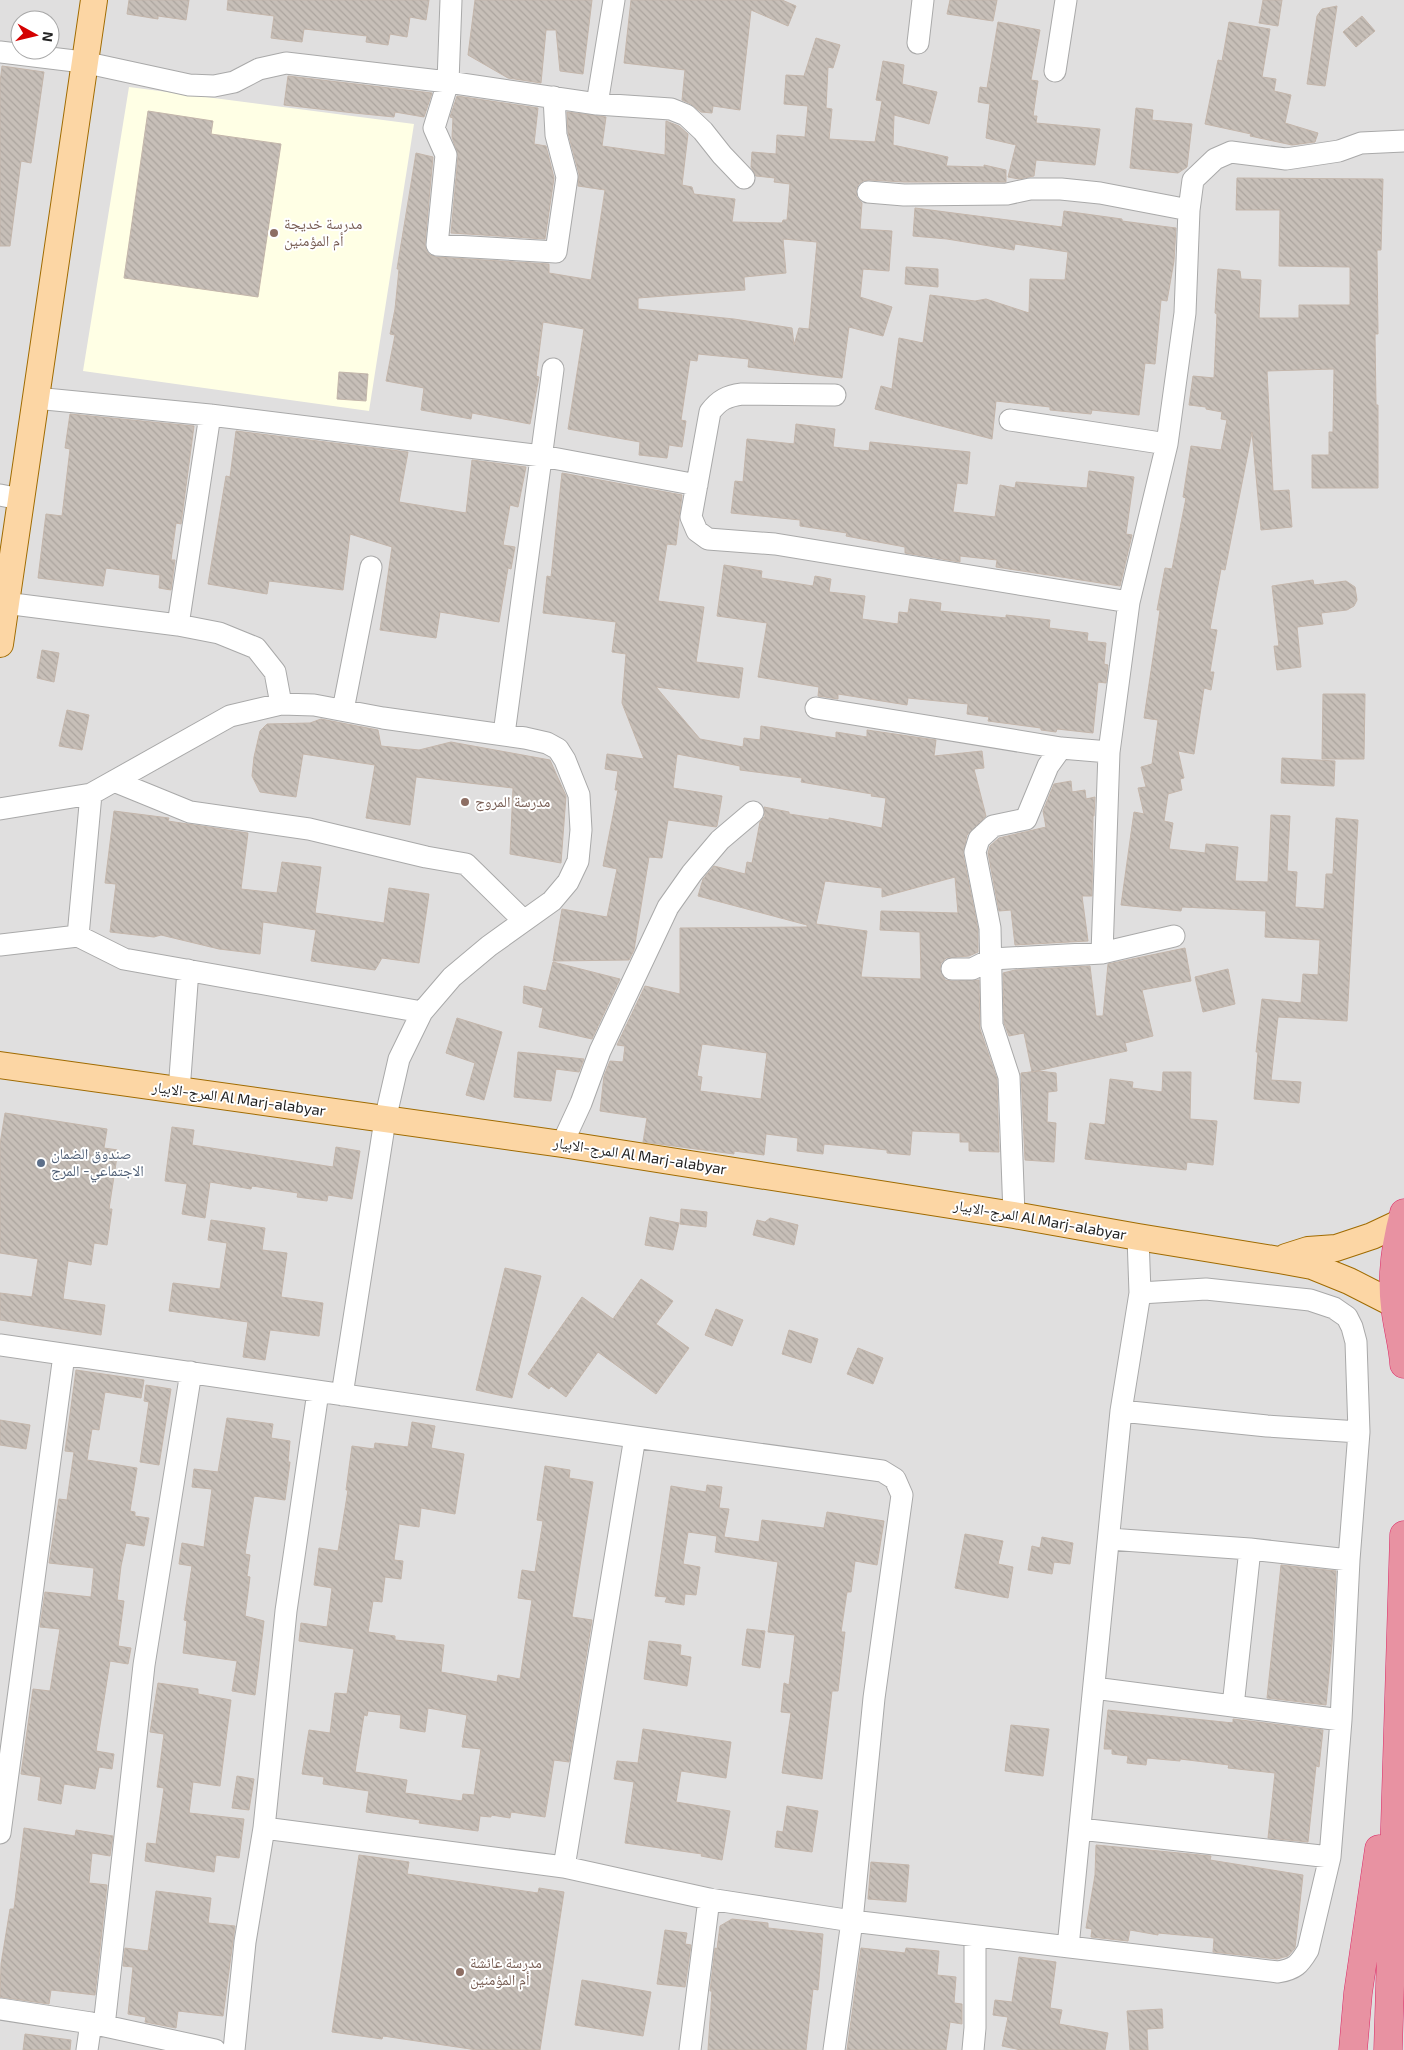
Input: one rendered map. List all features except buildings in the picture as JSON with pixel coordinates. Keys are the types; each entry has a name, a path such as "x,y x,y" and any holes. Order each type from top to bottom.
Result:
{"highway":[{"path":"1403,1218 1396,1251 1393,1282 1399,1307 1404,1364"},
{"path":"1388,2050 1404,1535"},
{"path":"1354,2050 1358,1993 1370,1906 1382,1828 1396,1761"}],"main road":[{"path":"0,644 6,603 10,497 35,398 94,0"},
{"name":"المرج-الابيار Al Marj-alabyar","path":"0,1065 562,1144 1014,1215 1279,1260 1312,1266 1349,1281 1399,1307"},
{"name":"المرج-الابيار Al Marj-alabyar","path":"1279,1260 1308,1250 1336,1248 1372,1236 1403,1218"}],"street":[{"path":"451,0 448,82 434,128 446,155 437,245 556,252 568,177 556,135 554,97"},
{"path":"597,104 614,0"},
{"path":"918,42 924,0"},
{"path":"1055,71 1066,0"},
{"path":"0,52 84,62 189,85 214,86 234,82 259,69 286,63 448,82 597,104 671,109 686,115 703,130 722,155 744,178"},
{"path":"1102,953 1109,752 1129,602 1167,444 1185,313 1193,180 1215,159 1231,152 1286,159 1340,151 1361,143 1404,141"},
{"path":"868,192 1007,194 1030,189 1061,189 1100,193 1190,210"},
{"path":"504,734 553,368"},
{"path":"835,395 742,394 727,396 718,402 710,412 691,517 697,531 708,539 775,544 1129,602"},
{"path":"35,398 210,415 542,456 697,485"},
{"path":"178,625 210,415"},
{"path":"1010,420 1167,444"},
{"path":"343,710 371,567"},
{"path":"6,603 178,625 219,633 256,648 275,672 281,704"},
{"path":"0,810 91,794 230,716 281,704 314,705 383,718 504,734 547,743 558,749 579,795 581,830 578,862 568,882 552,900 489,946 452,977 422,1012 399,1059 386,1120 342,1395"},
{"path":"816,708 1061,748 1109,752"},
{"path":"1014,1215 1009,1077 992,1025 990,928 975,852 979,839 993,826 1026,819 1048,766 1061,748"},
{"path":"114,781 190,812 310,829 426,857 466,864 524,921"},
{"path":"78,936 91,794"},
{"path":"562,1144 581,1103 600,1051 668,907 692,873 720,840 754,812"},
{"path":"0,945 78,936 124,959 422,1012"},
{"path":"952,969 972,969 992,959 1102,953 1174,936"},
{"path":"179,1091 188,970"},
{"path":"1068,1947 1121,1411 1140,1293 1138,1237"},
{"path":"264,1828 564,1867 709,1899 852,1921 1278,1972 1292,1970 1308,1950 1330,1857 1341,1720 1349,1560 1359,1432 1356,1342 1352,1326 1347,1317 1334,1308 1310,1300 1206,1289 1140,1293"},
{"path":"0,1345 635,1437 882,1470 895,1479 902,1495 874,1698 852,1921 834,2050"},
{"path":"0,1833 64,1355"},
{"path":"87,2050 98,2025 144,1665 190,1372"},
{"path":"234,2050 245,1942 264,1828 286,1611 318,1392"},
{"path":"1121,1411 1267,1426 1359,1432"},
{"path":"564,1867 635,1437"},
{"path":"1109,1538 1250,1549 1349,1560"},
{"path":"1233,1706 1250,1549"},
{"path":"1094,1688 1341,1720"},
{"path":"1080,1829 1330,1857"},
{"path":"690,2050 709,1899"},
{"path":"973,2050 975,2028 975,1936"},
{"path":"0,2010 98,2025 215,2050"}],"shaded area":[{"path":"0,0 1404,0 1404,2050 0,2050"},
{"path":"129,87 414,124 369,411 83,371"}],"place":[{"name":"مدرسة خديجة أم المؤمنين","path":"274,233"},
{"name":"مدرسة المروج","path":"465,802"},
{"name":"صندوق الضمان الاجتماعي- المرج","path":"41,1163"},
{"name":"مدرسة عائشة أم المؤمنين","path":"460,1972"}]}
